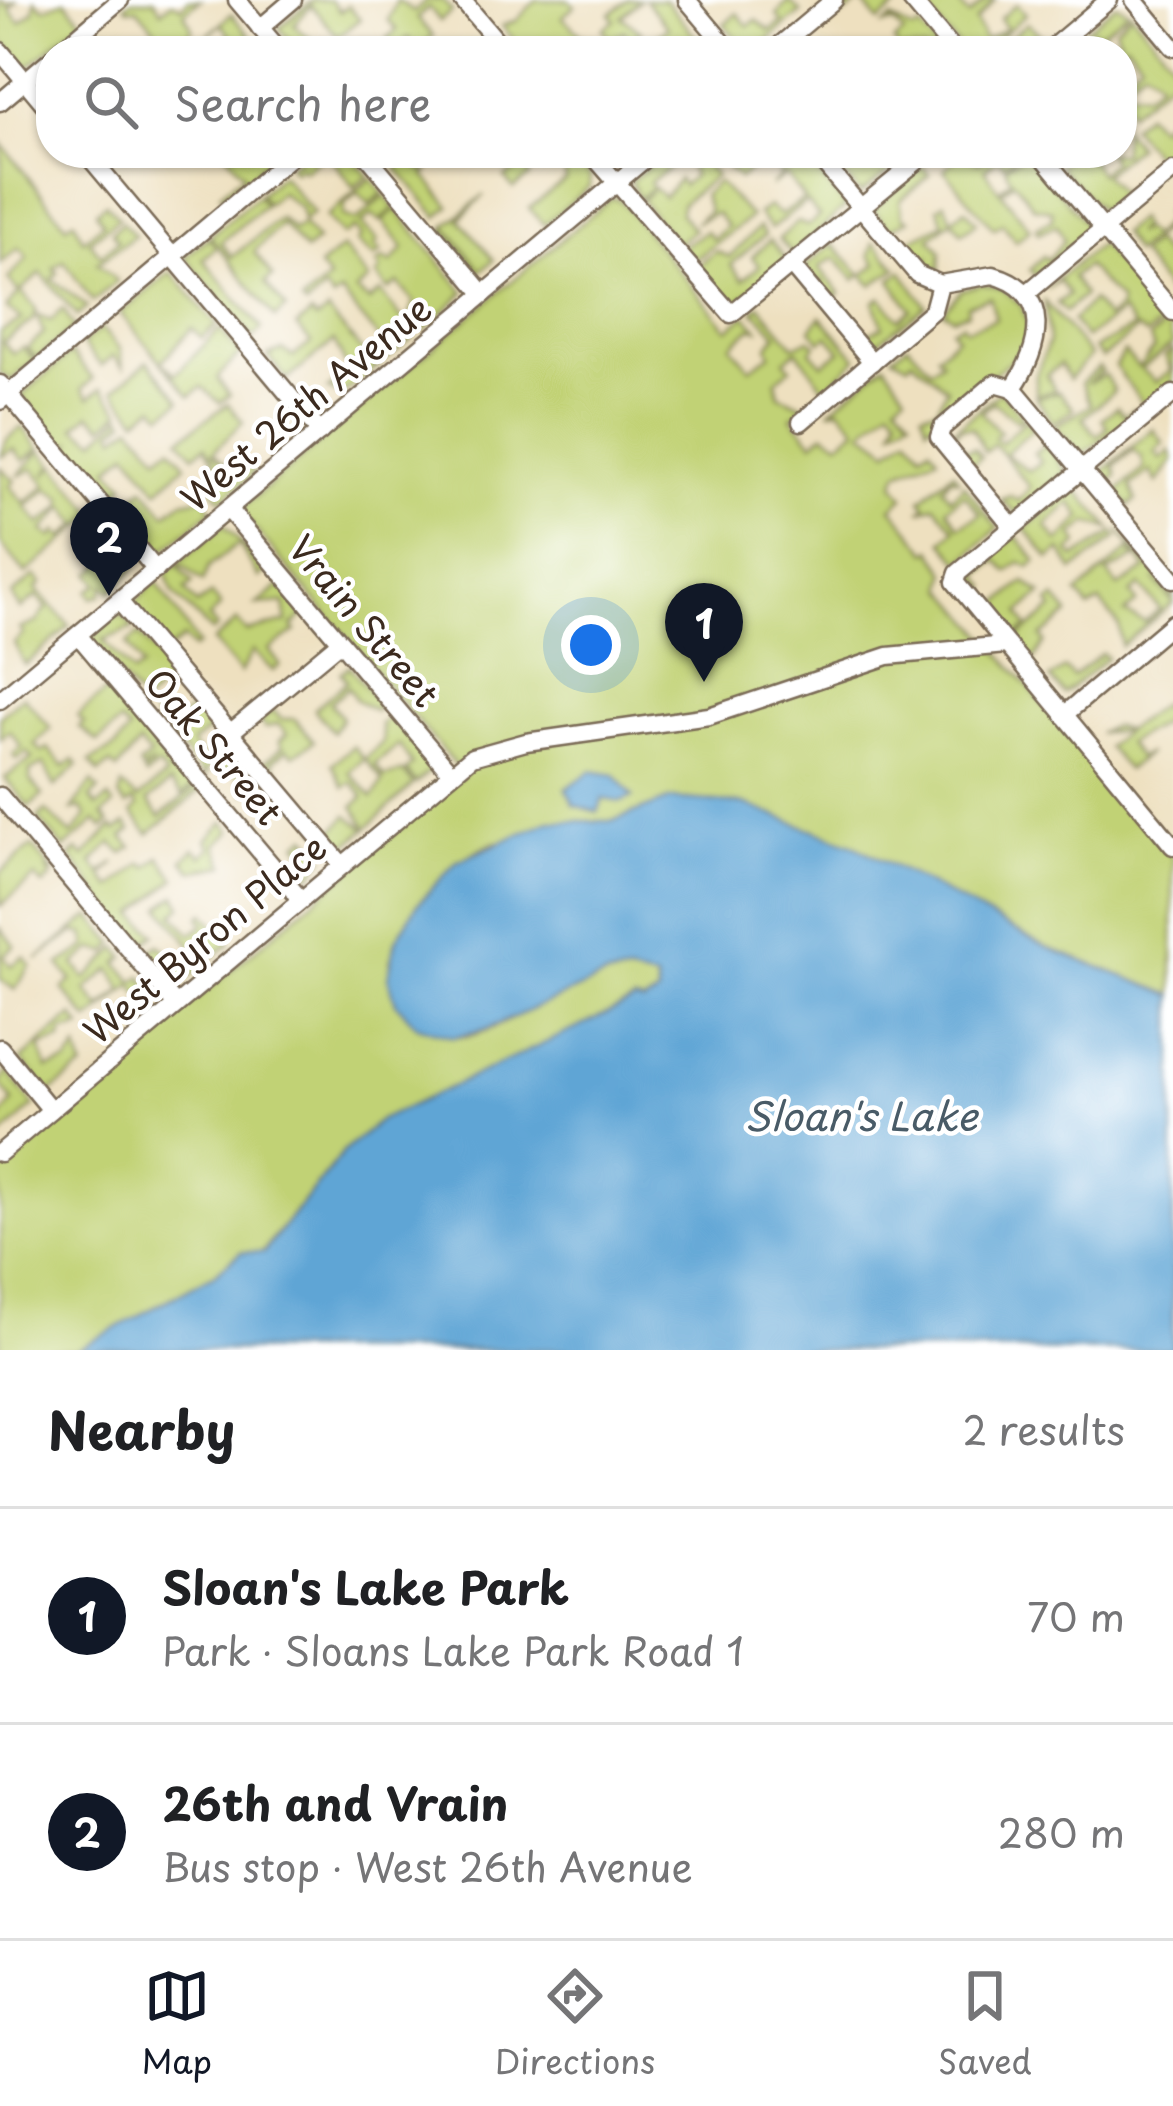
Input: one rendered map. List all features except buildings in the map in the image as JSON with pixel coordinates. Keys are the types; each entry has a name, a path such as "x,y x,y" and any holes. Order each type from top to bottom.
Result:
{"street":[{"path":"78,36 120,0"},
{"path":"237,0 267,36"},
{"path":"260,28 293,0"},
{"path":"462,0 492,36"},
{"path":"687,0 717,36"},
{"path":"791,36 834,0"},
{"path":"911,0 941,36"},
{"path":"1066,36 1109,0"},
{"path":"1134,0 1173,47"},
{"path":"0,51 36,94"},
{"path":"0,102 36,72"},
{"path":"99,168 320,432"},
{"path":"156,570 3,393 277,168"},
{"path":"378,168 484,294"},
{"path":"604,168 729,314 909,168"},
{"name":"West 26th Avenue","path":"0,700 634,168"},
{"path":"828,168 917,274 940,284 993,274 1026,294 1037,316 1039,338 1013,388"},
{"path":"1052,168 1173,312"},
{"path":"1026,294 1173,171"},
{"path":"792,266 872,362"},
{"path":"801,422 933,310 940,284"},
{"path":"1013,527 940,435 994,383 1013,388 1173,579"},
{"path":"1173,394 958,573 957,589 1173,846"},
{"name":"Vrain Street","path":"228,509 451,772"},
{"path":"119,601 342,865"},
{"path":"1064,715 1173,623"},
{"name":"Oak Street","path":"78,635 301,900"},
{"path":"230,733 340,642"},
{"name":"West Byron Place","path":"0,1153 451,772 499,747 709,716 888,656 1006,645"},
{"path":"0,796 176,1005"},
{"path":"0,1048 51,1110"}],"green space":[{"path":"0,0 6,5 18,0 9,8 20,22 34,11 35,0 44,8 65,0 83,21 65,36 36,36 36,60 29,66 0,40"},
{"path":"132,0 154,0 161,11 172,2 183,7 187,0 200,0 184,13 193,29 186,36 160,36 137,8 125,5"},
{"path":"313,0 330,0 340,12 348,5 360,19 338,36 311,6 294,25 307,36 286,36 279,28"},
{"path":"397,0 414,12 427,0 442,0 452,11 440,21 429,7 417,18 433,36 390,36 397,30 388,20"},
{"path":"536,0 570,0 575,6 562,17 583,36 510,36 502,26 516,21"},
{"path":"628,0 640,0 622,17 641,31 636,36 624,31 609,36 603,29 615,20 610,14"},
{"path":"645,0 665,0 695,36 657,36 668,27"},
{"path":"788,0 801,12 773,36 734,36 724,24 737,13 748,26 756,20 770,31 782,22 777,15"},
{"path":"848,0 898,0 901,4 879,22 862,2 826,27 821,22"},
{"path":"919,0 956,0 969,16 986,0 995,0 976,21 983,36 949,36"},
{"path":"1017,4 1026,14 1002,36 993,36 1007,28 1000,19"},
{"path":"1116,4 1129,11 1098,35 1094,31 1078,36"},
{"path":"1132,13 1173,62 1173,76 1137,106 1137,92 1146,93 1159,81 1144,67 1137,73 1141,60 1137,36 1118,36 1115,28"},
{"path":"231,14 250,36 230,36 222,24 208,35"},
{"path":"892,19 915,31 920,27 928,36 901,36 904,33 895,23 885,25"},
{"path":"1027,23 1042,36 1012,36"},
{"path":"1173,110 1165,128 1173,137 1173,160 1165,167 1137,134 1137,120 1145,113 1158,127"},
{"path":"2,144 66,225 74,220 83,240 103,223 96,211 106,203 119,218 89,241 101,255 118,241 112,232 122,222 135,236 97,263 117,281 93,302 64,261 54,268 58,273 52,279 87,307 77,316 41,273 21,291 36,309 33,320 3,342 13,354 23,347 35,361 11,380 0,373 0,332 22,319 6,308 19,293 8,279 28,258 19,248 0,264"},
{"path":"239,168 259,168 224,198 220,194 244,174"},
{"path":"339,168 362,168 368,175 354,187"},
{"path":"397,168 429,171 425,176 450,206 438,217"},
{"path":"518,168 530,168 529,177 513,188 505,178"},
{"path":"564,168 583,168 590,176 589,187 544,225 529,208 566,180"},
{"path":"646,168 669,168 650,182 652,188 639,199 631,181"},
{"path":"689,168 708,168 715,176 681,204 680,213 694,230 677,244 641,200 654,188 664,197 678,179 683,185 693,176"},
{"path":"728,168 752,168 739,179"},
{"path":"776,168 814,168 846,206 793,255 779,239 798,222 808,226 819,216 806,202 771,229 758,214 768,206 781,215 804,199 786,175 770,186 781,175"},
{"path":"838,168 894,168 860,194"},
{"path":"922,168 930,175 900,200 903,217 909,220 890,229 873,209"},
{"path":"986,168 999,190 1011,179 1006,168 1040,168 1087,225 1087,232 1035,276 1030,270 1043,256 1048,260 1064,240 1057,225 1038,233 1036,228 1052,219 1052,210 1034,207 1014,181 1001,192 1030,229 1016,241 1002,223 994,229 944,170"},
{"path":"1060,168 1096,168 1099,173 1110,168 1103,174 1118,192 1125,191 1100,210"},
{"path":"281,175 313,213 303,221 300,208 280,192 267,204 259,194"},
{"path":"371,178 383,193 369,205 358,193 345,204 342,216 356,221 385,196 395,208 380,221 372,215 361,224 379,241 375,245 381,252 374,257 356,242 361,237 354,228 343,236 326,217"},
{"path":"717,182 751,217 693,261 681,247 706,231 713,239 727,226 716,213 695,223 709,211 703,195"},
{"path":"484,195 460,219 494,260 477,274 442,233 445,228 479,268 446,226"},
{"path":"257,196 265,205 221,242 232,257 280,218 294,230 302,224 317,241 305,251 282,224 254,252 273,276 265,283 286,308 275,318 210,236"},
{"path":"611,198 619,199 728,329 746,315 758,329 751,328 731,345 750,368 771,354 768,346 777,334 754,310 760,305 794,346 810,339 816,345 811,351 823,364 841,351 828,336 821,341 811,329 821,316 857,358 825,389 797,350 785,360 791,368 776,380 779,395 805,406 792,417 813,442 824,433 840,442 857,428 840,408 829,411 885,363 906,393 897,401 911,417 894,428 899,415 891,406 863,431 889,450 909,435 922,452 930,446 938,456 899,472 894,483 904,497 892,508 928,552 932,549 947,573 945,588 1173,857 1173,995 1048,948 850,843 613,821 493,843 456,862 417,905 390,960 433,1031 469,1036 491,1029 561,992 609,975 656,980 658,995 644,1003 634,1001 344,1151 261,1254 241,1252 215,1274 76,1350 0,1350 0,1164 463,775 243,515 244,506"},
{"path":"945,202 952,219 965,209 977,222 962,233 952,220 930,238 941,251 940,270 926,266 929,256 924,265 903,244 944,223 938,208"},
{"path":"1173,206 1173,221 1134,253 1121,233 1137,219 1141,227 1134,234 1142,229 1152,237"},
{"path":"396,209 465,292 423,331 410,316 414,302 398,283 388,290 377,276 381,269 377,264 383,259 391,263 404,248 383,221"},
{"path":"759,227 765,235 731,265 743,280 759,266 752,257 770,240 787,260 734,305 697,267 716,251 730,257"},
{"path":"208,237 217,247 203,259 262,329 253,338 185,257"},
{"path":"874,242 897,268 872,285 863,275 877,264 870,255"},
{"path":"1153,242 1169,260 1173,257 1173,300 1139,254"},
{"path":"832,244 861,274 855,280 835,258 819,267 840,293 832,300 821,287 823,279 820,285 805,267"},
{"path":"1100,244 1165,320 1147,335 1137,329 1102,358 1094,349 1134,327 1122,312 1086,338 1072,321 1092,301 1107,319 1120,308 1119,301 1086,266 1072,277 1084,295 1065,312 1057,303 1069,295 1059,281 1046,289"},
{"path":"342,248 369,280 356,291 369,301 380,292 416,335 378,367 372,361 387,348 341,293 333,299 325,290 306,306 302,302 329,280 319,267"},
{"path":"902,271 926,306 873,345 864,335 883,326 874,302 881,297 899,319 911,309 891,280"},
{"path":"171,272 217,325 202,338 192,328 161,362 120,313"},
{"path":"982,284 1003,289 1021,305 1029,327 1024,350 927,426 922,412 937,408 947,388 912,359 908,364 893,356 908,344 931,369 942,360 937,354 957,337 951,329 996,319 990,297 967,305 968,312 953,317 943,311 961,290"},
{"path":"1045,302 1090,356 1069,379 1060,364 1047,375 1055,391 1036,395 1036,375 1049,341"},
{"path":"63,309 74,328 37,359 27,348 44,333 36,315 51,321"},
{"path":"328,311 376,368 342,395 328,389 349,372 334,341 287,380 268,356 283,350 293,357 311,343 297,326 311,314 316,320"},
{"path":"1168,323 1173,344 1142,369 1156,382 1171,370 1165,356 1173,350 1173,384 1145,407 1115,366 1124,352 1139,368 1154,349 1150,338"},
{"path":"101,328 120,349 123,367 113,356 101,366 82,344"},
{"path":"220,329 240,354 217,378 230,395 220,403 202,387 190,396 162,363 176,374"},
{"path":"71,353 93,379 82,389 89,398 102,388 121,411 104,426 90,414 75,427 96,440 122,415 126,420 113,430 117,436 132,425 159,456 171,446 186,464 158,490 128,452 109,468 125,484 111,502 66,449 74,441 65,448 21,396"},
{"path":"148,361 181,400 163,414 155,405 138,419 114,390"},
{"path":"1099,367 1102,371 1087,384 1105,375 1114,391 1083,418 1097,436 1108,427 1102,419 1117,407 1125,416 1134,409 1138,413 1082,455 1055,426 1091,405 1081,383"},
{"path":"1000,391 1023,417 1017,421 993,402 981,412 1000,432 995,437 1001,443 1025,420 1033,429 1005,454 1029,471 1041,462 1034,453 1046,443 1067,472 1018,514 1001,500 1011,496 1019,501 1030,487 994,444 985,452 972,427 960,428 953,435 965,450 974,448 981,457 971,465 948,435"},
{"path":"1059,392 1074,409 1053,423 1036,397"},
{"path":"228,404 243,422 213,452 226,464 238,453 254,473 222,500 208,483 220,470 205,446 194,455 180,438"},
{"path":"22,427 40,448 24,461 14,449 0,457 7,439"},
{"path":"1153,429 1164,443 1155,452 1161,459 1170,451 1173,461 1157,483 1151,471 1131,486 1136,500 1129,506 1117,492 1144,469 1142,457 1133,450 1114,466 1117,476 1109,483 1101,473"},
{"path":"41,450 53,464 45,476 55,465 96,514 26,574 0,543 0,467 15,481 10,486 25,503 47,485 34,469 18,476","holes":["48,489 63,498 62,507 40,524 26,507","65,507 79,525 63,538 57,531 53,537 43,531"]},
{"path":"953,472 958,479 950,477 943,488 951,498 964,484 998,528 961,562 943,541 955,529 935,505 920,511 926,506 921,499","holes":["964,494 981,514 959,526 947,508"]},
{"path":"1075,487 1111,529 1088,523 1073,535 1079,543 1070,552 1075,558 1114,533 1118,537 1073,571 1061,550 1050,559 1025,529","holes":["1071,503 1082,517 1059,542 1046,526"]},
{"path":"144,488 166,514 183,501 204,497 212,510 162,552 150,551 123,519 130,512 124,504"},
{"path":"101,520 137,564 111,592 104,585 101,595 92,598 88,591 99,584 91,574 113,556 91,528"},
{"path":"224,525 267,571 259,578 239,544 209,566 203,582 179,562"},
{"path":"1119,530 1173,594 1173,600 1154,579 1173,603 1121,646 1119,625 1100,602 1089,608 1077,594 1129,550 1135,558 1107,573 1119,587 1146,569","holes":["1140,586 1160,609 1145,622 1125,613 1137,602 1131,594"]},
{"path":"1016,535 1037,561 1030,567 1020,562 1008,572 997,560 979,575 988,587 979,595 965,578"},
{"path":"177,564 193,583 185,590 197,605 211,594 221,606 209,618 217,628 212,632 173,593 166,573"},
{"path":"35,576 42,583 36,589 70,626 25,665 14,643 24,634 20,629 37,622 47,608 37,596 21,609 12,595"},
{"path":"156,581 198,645 193,649 183,638 168,651 132,606"},
{"path":"1025,582 1042,594 1020,613 1028,627 1016,637 992,609"},
{"path":"281,585 304,616 292,626 296,631 269,650 280,665 273,671 253,651 240,673 213,642 237,621 247,632 287,622 284,603 257,605"},
{"path":"1055,598 1069,614 1041,637 1045,642 1034,660 1017,639 1053,609 1049,603"},
{"path":"115,615 124,616 133,628 103,640 133,674 142,667 127,644 139,634 175,677 143,704 90,641"},
{"path":"1102,653 1107,658 1064,694 1050,678 1065,669 1073,677"},
{"path":"349,666 378,702 376,711 356,700 348,687 330,703 342,718 333,732 314,709 347,681 341,673"},
{"path":"110,688 160,756 194,786 182,796 170,783 148,801 160,817 196,787 200,791 149,834 132,813 138,806 133,801 127,806 119,797 122,786 138,799 166,776 158,766 146,776 143,772 153,763 142,770 139,766 150,756 139,744 117,770 111,764 99,773 90,762 116,747 129,731 120,723 98,742 79,727 84,723 77,716"},
{"path":"23,696 51,729 35,744 42,752 48,748 64,767 74,760 78,765 55,787 44,764 30,771 30,780 43,795 29,807 5,778 33,758 27,752 17,760 13,755 22,747 10,731 0,739 0,716"},
{"path":"1162,704 1173,717 1127,743 1138,758 1148,753 1127,770 1107,747 1125,731 1098,733 1113,726 1126,730"},
{"path":"197,705 230,744 224,748 209,730 192,744 209,765 205,777 153,716 162,708 176,723"},
{"path":"273,710 281,719 295,719 314,741 294,755 287,749 272,762 280,774 275,778 263,763 283,746 279,741 287,734 278,724 265,728 260,721"},
{"path":"390,716 434,767 416,783 406,771 412,765 399,745 375,764 384,777 403,772 414,784 367,828 354,806 364,797 352,782 344,787 332,764 353,746 364,759 349,772 373,797 383,781 365,759 383,742 381,724"},
{"path":"234,748 261,780 246,793 233,765 223,772 218,762"},
{"path":"92,782 99,790 90,798 97,807 109,798 114,805 103,815 109,823 103,828 96,821 64,849 38,818 46,811 72,835 87,816 81,808 72,810"},
{"path":"348,815 366,829 340,851 317,828 333,831"},
{"path":"224,822 232,831 217,844 225,865 193,871 183,860 195,849 202,856 212,848 207,840"},
{"path":"126,824 131,830 123,837 132,847 123,854 112,843 92,863 101,873 116,863 102,875 112,888 143,863 148,867 160,857 176,878 135,914 156,934 139,948 70,856 77,850 84,857 112,827 116,831"},
{"path":"307,836 325,857 311,875 298,859 305,852 298,843"},
{"path":"32,846 55,874 47,870 51,878 43,885 35,877 0,906 0,873"},
{"path":"176,895 182,906 174,914 191,934 204,924 200,917 204,913 230,943 177,988 146,955 159,944 181,965 196,952 161,907"},
{"path":"91,916 115,944 108,952 93,949 75,964 86,979 118,948 125,957 118,963 134,982 142,976 160,1004 134,1025 125,1017 145,1000 132,985 89,1021 63,989 72,980 59,965 87,947 84,934 74,932 37,959","holes":["111,969 123,990 101,1008 86,990"]},
{"path":"0,928 15,946 3,956 11,966 24,957 31,965 15,990 0,979"},
{"path":"73,1016 82,1028 63,1032 61,1040 40,1047 47,1069 68,1063 78,1049 83,1068 50,1093 21,1060"},
{"path":"7,1071 34,1106 0,1138 0,1118 13,1102 0,1084"}],"water":[{"path":"591,771 615,775 633,797 621,802 603,799 598,812 574,805 566,789"},
{"name":"Sloan's Lake","path":"671,799 744,804 850,843 1048,948 1173,995 1173,1350 76,1350 215,1274 241,1252 264,1252 344,1151 380,1120 635,1001 644,1003 658,995 656,980 628,974 606,977 487,1029 453,1037 417,1026 396,1003 388,977 396,940 417,905 456,862 549,821 613,821"}],"place":[{"name":"26th and Vrain","path":"109,596"},
{"name":"Sloan's Lake Park","path":"704,682"}]}
